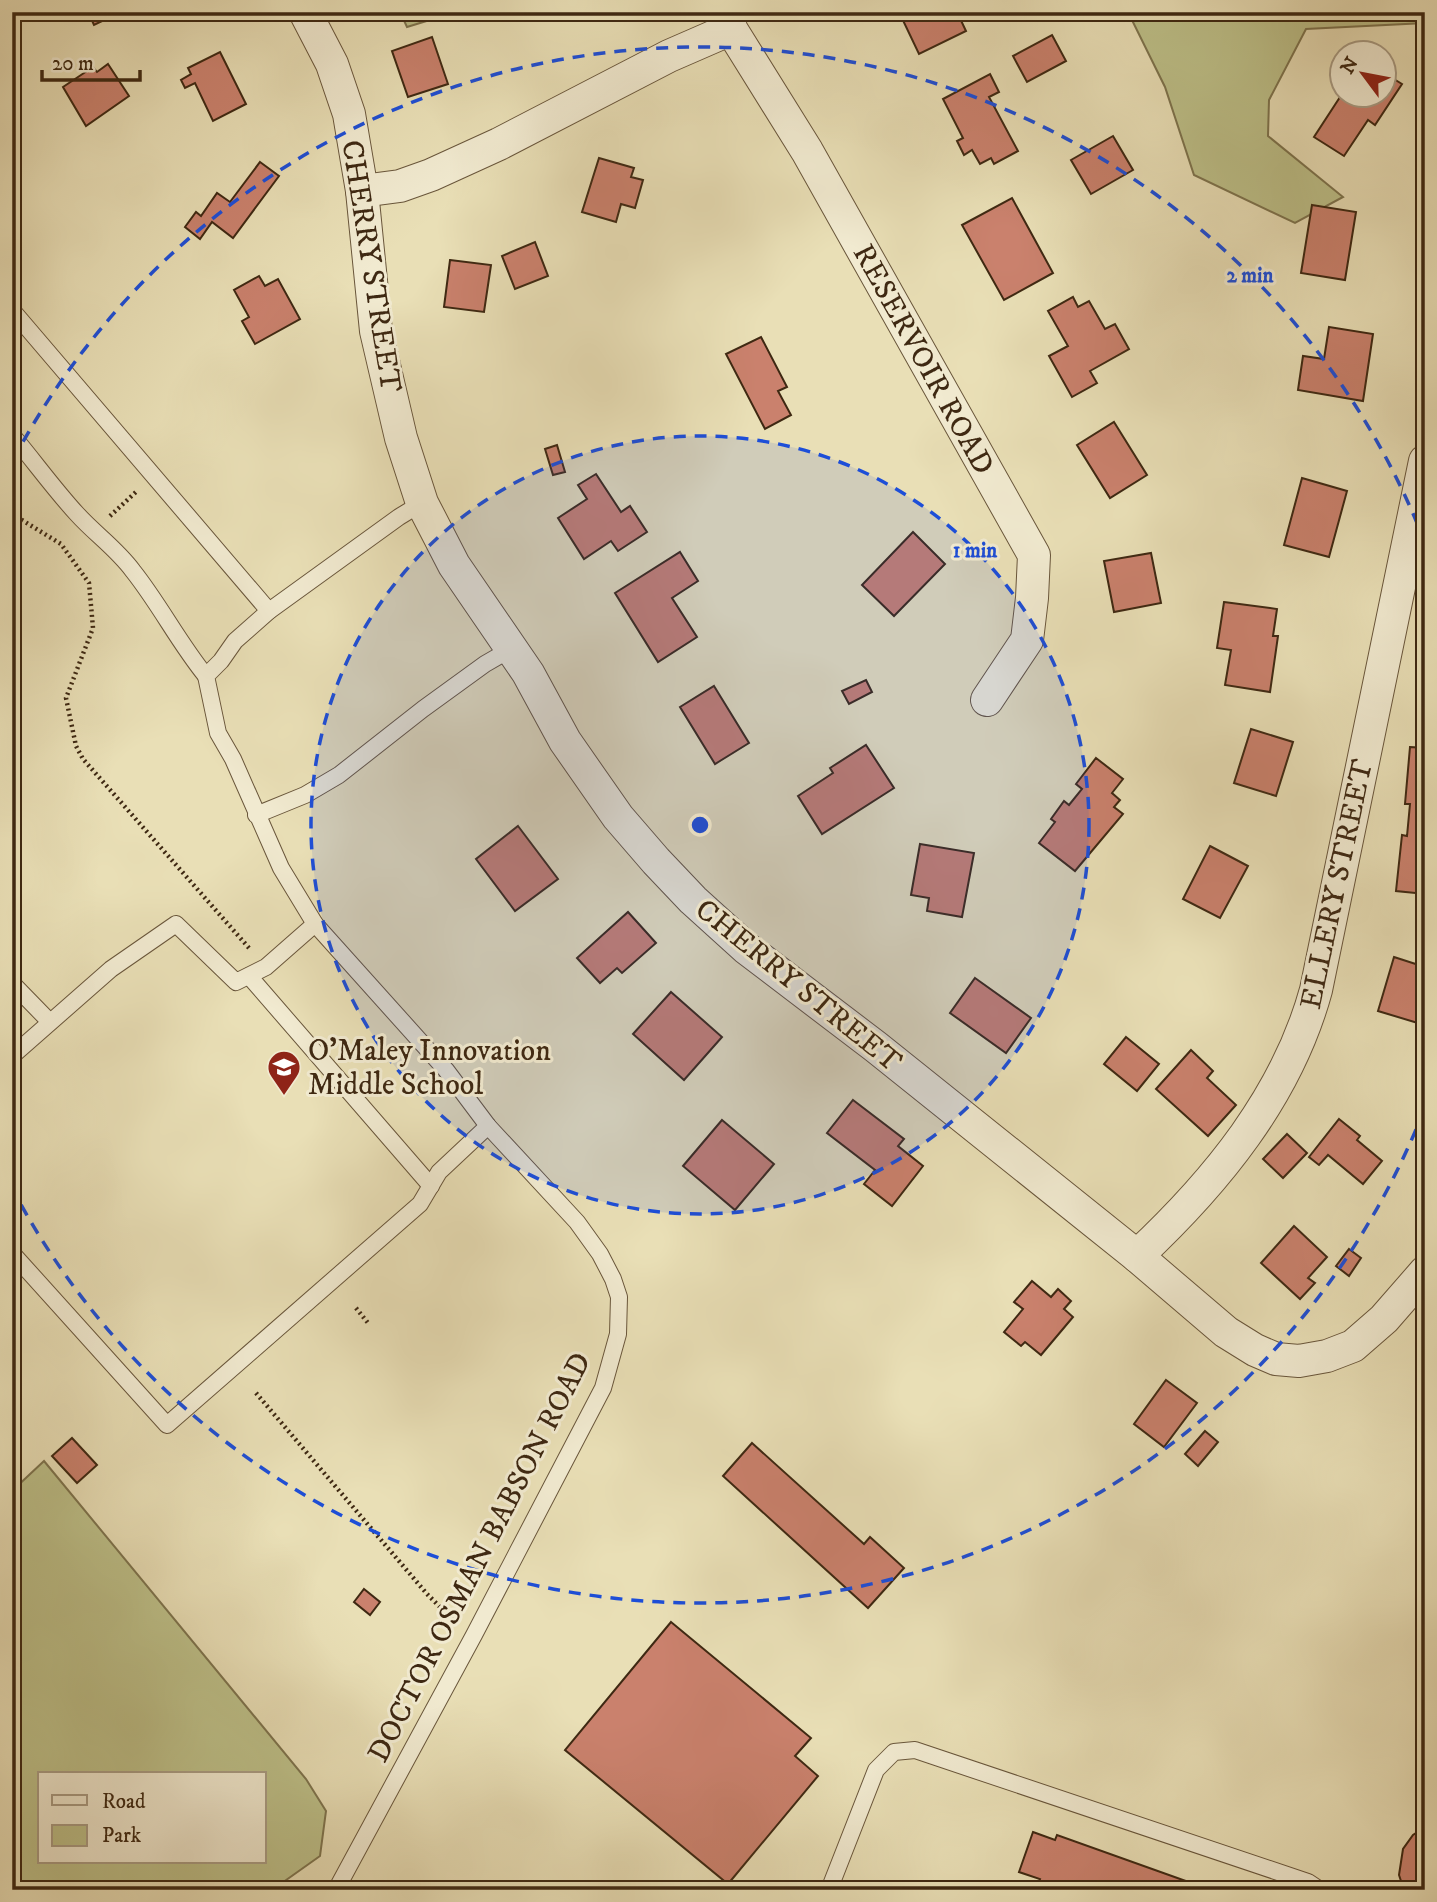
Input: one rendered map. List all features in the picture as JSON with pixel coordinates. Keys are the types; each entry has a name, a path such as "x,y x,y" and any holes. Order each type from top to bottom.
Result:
{"street":[{"name":"CHERRY STREET","path":"305,12 332,64 349,114 362,191 376,331 401,438 422,503 454,565 528,673 565,741 618,817 693,900 746,948 876,1047 1137,1256 1226,1332 1255,1350 1276,1359 1299,1360 1327,1356 1353,1346 1384,1319 1425,1272"},
{"name":"RESERVOIR ROAD","path":"362,191 400,186 499,144 669,56 729,21 807,151 1034,555 1027,640 987,700"},
{"name":"ELLERY STREET","path":"1137,1256 1177,1219 1219,1172 1270,1096 1302,1036 1316,990 1425,461"}],"lane":[{"path":"12,310 269,611"},
{"path":"12,435 77,514 114,548 132,569 166,617 183,648 206,676 235,641 269,611 398,517 422,503"},
{"path":"256,815 305,795 339,775 423,709 485,664 511,649"},
{"name":"DOCTOR OSMAN BABSON ROAD","path":"206,676 218,733 233,758 281,868 315,924 446,1070 488,1126 577,1222 613,1279 619,1297 618,1334 603,1388 337,1890"},
{"path":"12,1056 111,969 176,924 236,982 265,967 315,924"},
{"path":"248,976 431,1186"},
{"path":"12,983 50,1022"},
{"path":"12,1253 167,1425 420,1204 439,1172 488,1126"},
{"path":"829,1890 876,1770 894,1752 915,1750 1308,1882 1320,1890"}],"path":[{"path":"12,514 61,544 89,583 93,628 65,698 71,730 79,752 254,954"},
{"path":"356,1308 368,1323"},
{"path":"256,1393 450,1619 474,1635"}],"green space":[{"path":"400,12 456,12 407,27"},
{"path":"1128,12 1425,12 1425,23 1306,29 1269,100 1268,136 1343,197 1295,223 1194,175 1165,87"},
{"path":"44,1461 306,1779 326,1811 320,1856 272,1890 12,1890 12,1491"}],"building":[{"path":"88,12 121,12 94,25"},
{"path":"899,12 957,12 966,31 919,54"},
{"path":"1052,35 1066,61 1027,82 1013,56"},
{"path":"432,37 448,84 408,97 392,51"},
{"path":"220,52 246,104 213,121 195,83 185,88 181,80 191,74 188,68"},
{"path":"108,64 129,96 86,126 63,87 93,67 97,72"},
{"path":"990,74 999,92 989,97 1018,151 994,164 991,158 980,164 972,150 964,155 957,141 963,138 943,99"},
{"path":"1333,108 1386,108 1375,125 1368,120 1344,156 1314,137"},
{"path":"1113,136 1133,170 1091,194 1071,160"},
{"path":"599,158 634,168 631,177 643,180 635,208 621,204 616,222 582,212"},
{"path":"260,162 279,176 233,238 212,222 200,239 185,227 196,212 201,216 217,193 230,202"},
{"path":"1012,198 1053,273 1004,300 962,225"},
{"path":"1312,205 1356,212 1345,280 1301,273"},
{"path":"535,242 548,276 515,289 502,256"},
{"path":"450,260 491,265 484,312 444,307"},
{"path":"259,276 265,286 278,279 300,319 255,344 242,321 249,317 234,290"},
{"path":"1073,297 1078,307 1089,301 1105,329 1115,324 1129,349 1090,371 1097,383 1072,397 1049,356 1068,346 1048,311"},
{"path":"1329,327 1373,334 1363,401 1298,390 1303,356 1324,359"},
{"path":"761,337 787,387 778,391 791,415 765,429 726,354"},
{"path":"1114,422 1147,475 1110,498 1077,445"},
{"path":"557,445 565,472 553,475 545,449"},
{"path":"596,474 621,512 630,506 647,532 618,551 611,541 584,559 558,518 587,499 578,485"},
{"path":"1302,478 1347,491 1329,557 1284,545"},
{"path":"913,532 945,564 894,616 862,585"},
{"path":"680,552 698,581 672,598 697,637 658,662 615,593"},
{"path":"1151,553 1161,603 1114,612 1104,561"},
{"path":"1224,602 1277,609 1273,636 1278,636 1270,692 1225,685 1231,650 1217,648"},
{"path":"866,680 872,692 849,704 842,691"},
{"path":"714,686 749,743 715,764 680,707"},
{"path":"1251,729 1293,742 1276,796 1234,783"},
{"path":"866,745 894,788 822,834 798,796 833,773 830,768"},
{"path":"1410,747 1425,748 1425,894 1396,891 1402,835 1407,836 1410,804 1405,804"},
{"path":"1096,758 1123,779 1112,793 1120,800 1114,807 1123,814 1075,871 1039,843 1055,822 1051,819 1064,801 1069,805 1082,789 1076,784"},
{"path":"518,826 558,879 515,911 476,859"},
{"path":"920,844 974,853 962,917 927,911 929,898 911,895"},
{"path":"1210,846 1248,866 1220,918 1183,899"},
{"path":"628,912 656,943 622,973 617,968 600,983 577,958"},
{"path":"1394,957 1425,967 1425,1012 1421,1024 1378,1011"},
{"path":"975,978 1031,1018 1006,1053 950,1013"},
{"path":"671,992 722,1037 684,1080 633,1034"},
{"path":"1126,1037 1159,1064 1137,1091 1104,1064"},
{"path":"1191,1050 1213,1071 1207,1078 1236,1105 1208,1136 1156,1089"},
{"path":"853,1100 904,1139 898,1146 923,1166 892,1206 864,1184 875,1170 827,1133"},
{"path":"1339,1119 1360,1136 1357,1140 1382,1161 1363,1184 1328,1155 1319,1165 1309,1157"},
{"path":"722,1120 774,1164 735,1210 683,1166"},
{"path":"1287,1134 1307,1153 1283,1178 1263,1159"},
{"path":"1294,1226 1327,1257 1308,1278 1315,1283 1300,1299 1261,1263"},
{"path":"1349,1249 1361,1258 1349,1276 1336,1266"},
{"path":"1032,1281 1051,1297 1058,1289 1071,1301 1064,1309 1073,1317 1041,1355 1025,1342 1021,1346 1004,1332 1023,1309 1014,1302"},
{"path":"1166,1380 1197,1403 1164,1447 1134,1424"},
{"path":"1205,1431 1218,1442 1198,1466 1185,1454"},
{"path":"72,1438 97,1465 77,1483 52,1456"},
{"path":"752,1443 864,1544 870,1537 904,1568 868,1608 723,1476"},
{"path":"364,1589 380,1602 370,1615 354,1602"},
{"path":"671,1622 811,1738 795,1756 818,1776 728,1884 565,1750"},
{"path":"1425,1827 1425,1890 1404,1890 1399,1875 1403,1849 1413,1835"},
{"path":"1033,1832 1055,1840 1057,1835 1211,1890 1036,1890 1040,1879 1019,1872"}],"place":[{"name":"O'Maley Innovation Middle School","path":"284,1097"}]}
